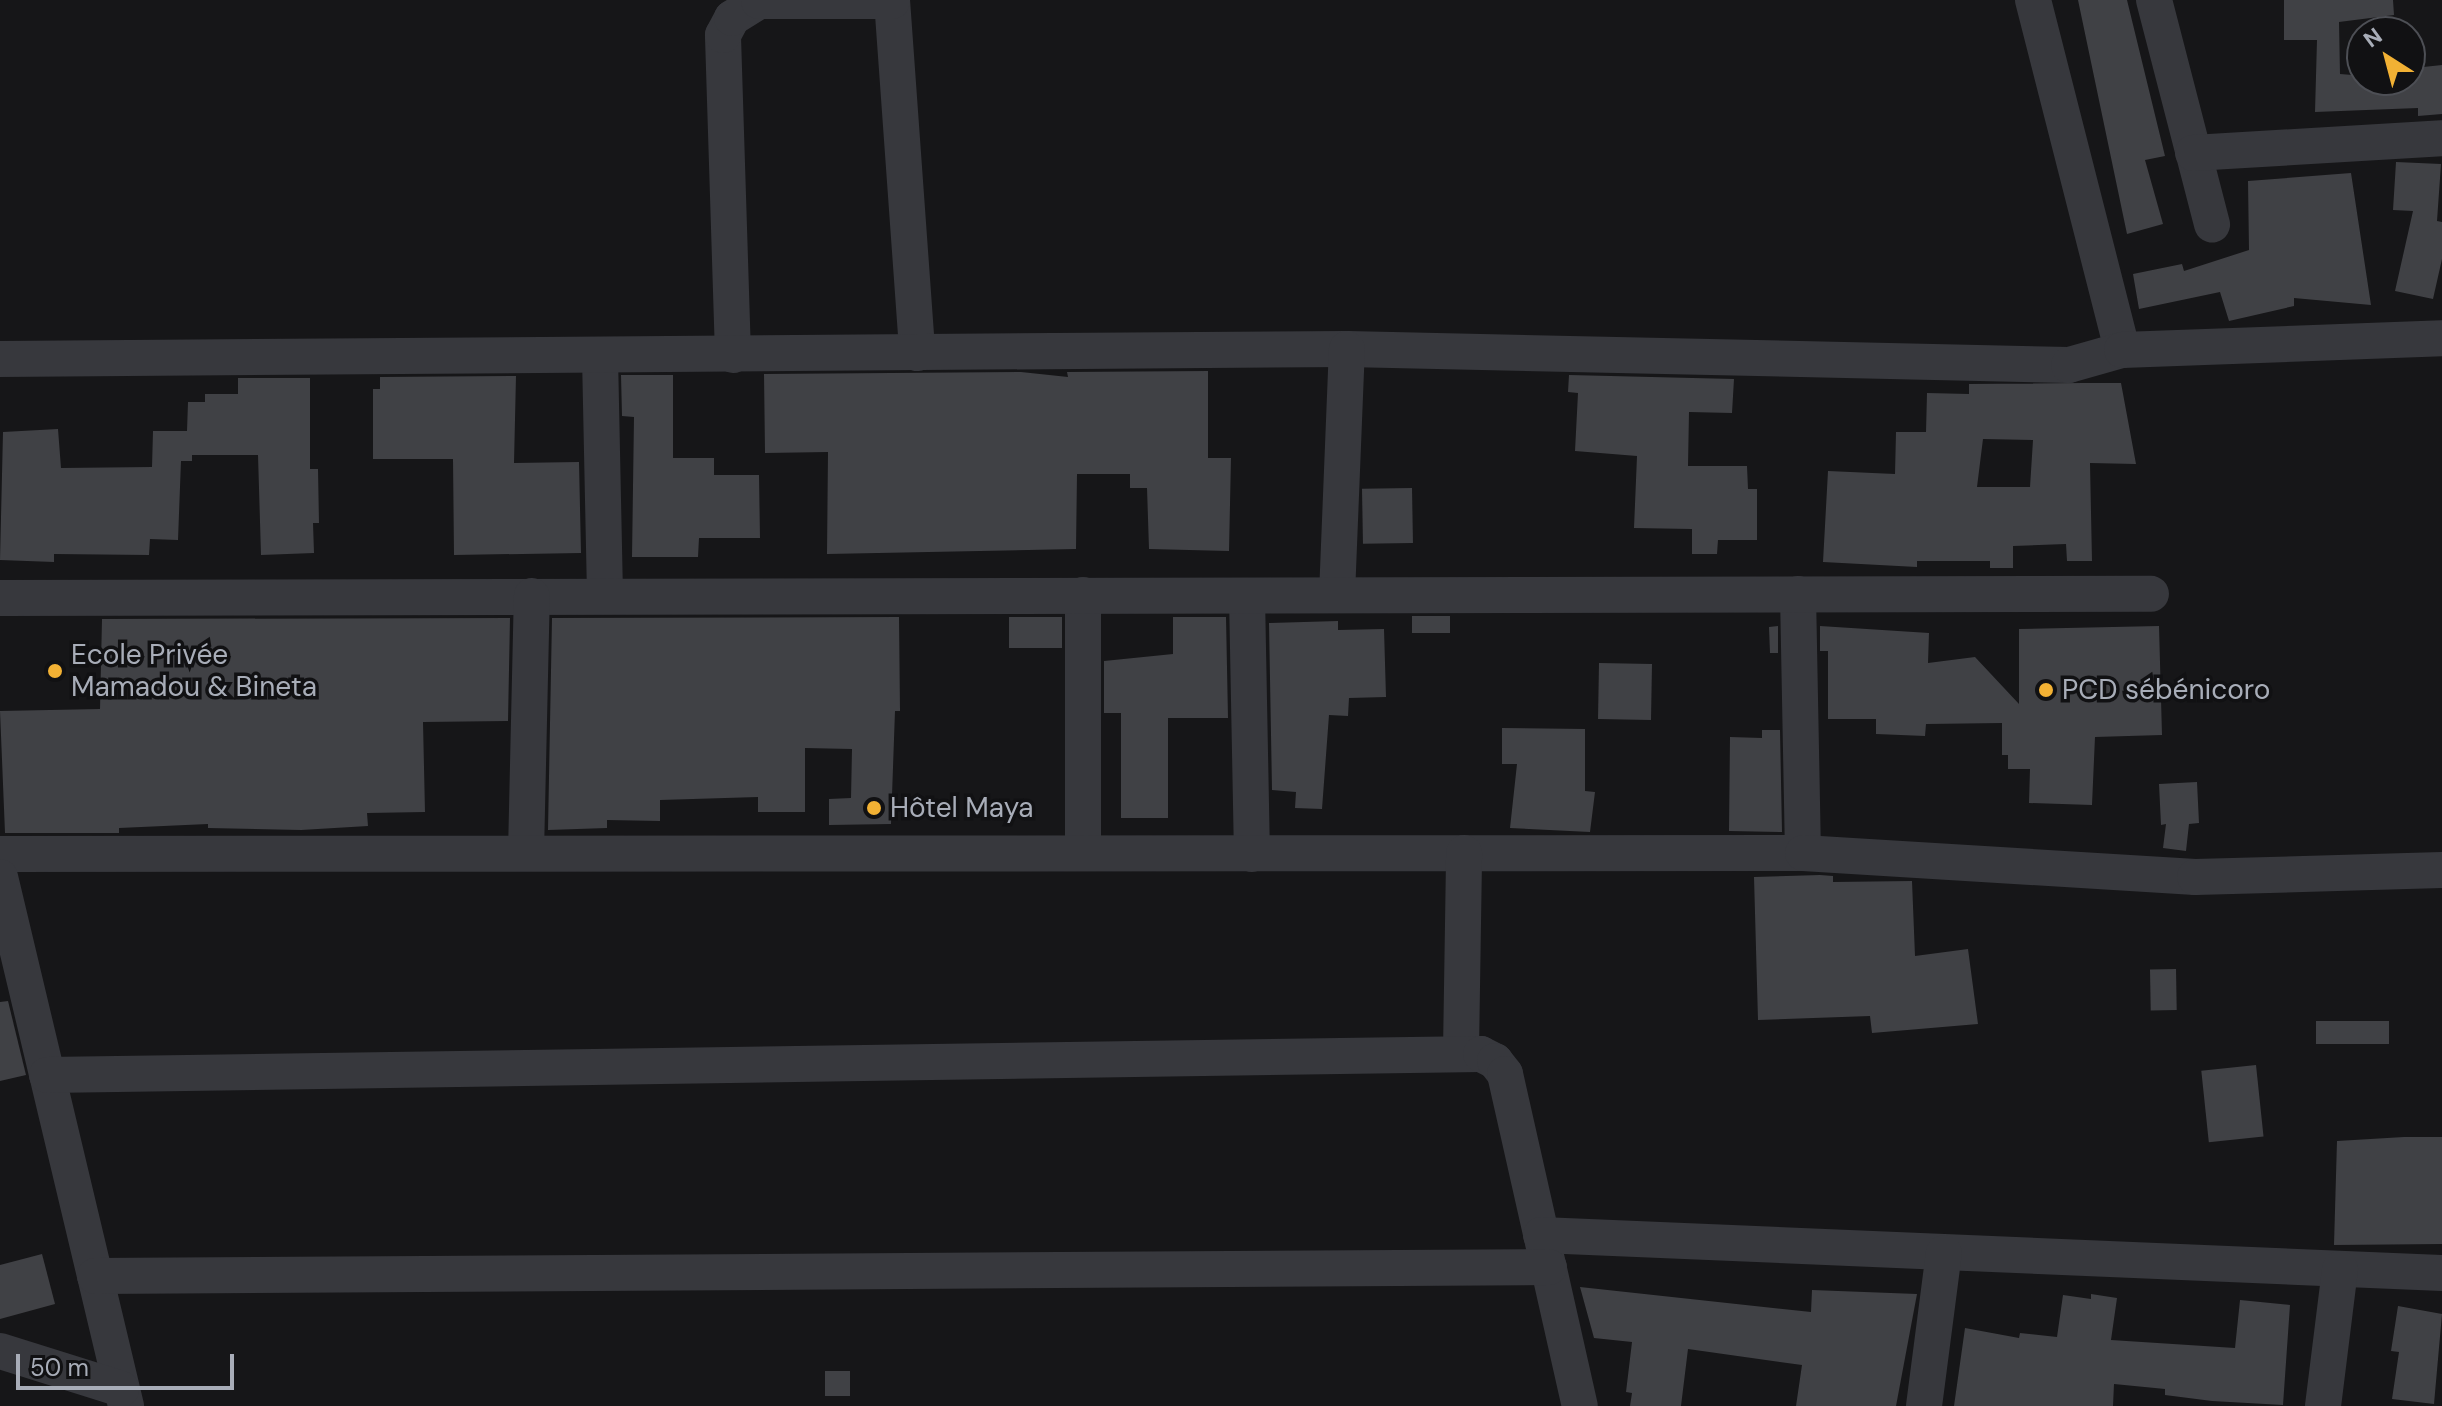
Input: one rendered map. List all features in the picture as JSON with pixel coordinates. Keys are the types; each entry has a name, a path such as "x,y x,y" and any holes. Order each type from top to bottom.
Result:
{"street":[{"path":"733,355 723,35 732,18 759,1 892,0 917,353"},
{"path":"2033,0 2122,350"},
{"path":"2154,0 2212,225"},
{"path":"2193,153 2442,138"},
{"path":"0,359 1347,349 2069,365 2122,350 2442,338"},
{"path":"1337,595 1347,349"},
{"path":"600,356 605,596"},
{"path":"1798,594 1803,853"},
{"path":"0,598 2151,594"},
{"path":"1083,595 1083,853"},
{"path":"526,853 532,596"},
{"path":"1247,596 1252,854"},
{"path":"1461,1051 1464,853"},
{"path":"0,854 1803,853 2195,877 2442,870"},
{"path":"0,877 124,1397"},
{"path":"47,1075 1461,1051 1495,1061 1505,1074 1580,1406"},
{"path":"95,1276 1545,1251 1944,1253 2442,1273"},
{"path":"1924,1406 1944,1253"},
{"path":"2323,1406 2340,1269"},
{"path":"0,1351 124,1397"}],"building":[{"path":"2078,0 2127,0 2165,156 2145,160 2163,224 2127,234"},
{"path":"2284,0 2393,0 2394,15 2346,16 2346,21 2339,22 2340,74 2346,74 2346,96 2426,96 2426,67 2442,65 2442,114 2418,116 2418,108 2315,112 2317,40 2284,40"},
{"path":"2396,162 2441,164 2437,221 2442,222 2442,259 2433,299 2395,291 2413,211 2393,210"},
{"path":"2351,173 2371,305 2294,298 2294,306 2229,321 2220,292 2139,309 2133,274 2182,264 2184,271 2249,250 2248,181"},
{"path":"1208,371 1208,458 1231,458 1229,551 1149,549 1147,488 1130,488 1130,474 1077,474 1076,549 827,554 828,452 765,453 764,374 1021,372 1068,377 1067,372"},
{"path":"621,375 673,375 673,458 714,458 714,475 759,475 760,538 699,538 698,557 632,557 634,417 622,416"},
{"path":"1569,375 1734,379 1732,413 1689,412 1688,466 1747,466 1748,489 1757,489 1757,540 1718,540 1717,554 1692,554 1692,529 1634,528 1637,456 1575,451 1578,393 1568,392"},
{"path":"516,376 514,463 579,462 581,553 454,555 453,459 373,459 373,389 380,389 380,377"},
{"path":"238,378 310,378 310,469 318,469 319,523 313,523 314,553 261,555 258,455 192,455 192,461 181,461 178,540 150,539 149,555 54,554 54,562 0,560 3,432 58,429 61,468 152,467 153,431 187,431 188,402 205,402 205,394 238,394"},
{"path":"2121,383 2136,464 2090,463 2092,561 2067,561 2066,544 2013,546 2013,568 1990,568 1990,561 1917,561 1917,567 1823,562 1828,471 1895,474 1896,432 1926,432 1927,393 1969,394 1969,384","holes":["1983,439 2033,440 2030,487 1977,487"]},
{"path":"1412,488 1413,543 1363,544 1362,489"},
{"path":"1412,616 1450,616 1450,633 1412,633"},
{"path":"899,617 900,711 895,711 891,824 829,825 829,799 851,798 852,749 805,748 805,812 758,812 758,797 660,800 660,821 607,820 607,828 548,830 552,618"},
{"path":"1009,617 1062,617 1062,648 1009,648"},
{"path":"1173,617 1226,617 1228,718 1168,718 1168,818 1121,818 1121,713 1104,713 1104,661 1173,654"},
{"path":"510,618 508,721 423,722 425,812 367,813 368,826 301,830 208,828 208,824 119,828 119,833 5,833 0,711 100,709 102,619"},
{"path":"1338,621 1338,630 1384,629 1386,697 1349,698 1348,716 1329,715 1322,809 1295,808 1296,792 1272,790 1269,623"},
{"path":"1778,626 1778,653 1770,653 1769,627"},
{"path":"1820,626 1929,633 1928,663 1975,657 2019,704 2019,629 2159,626 2162,735 2095,737 2092,805 2029,803 2030,769 2008,769 2008,755 2002,755 2002,723 1926,724 1925,736 1876,734 1876,719 1828,719 1828,651 1820,651"},
{"path":"1599,663 1652,664 1651,720 1598,719"},
{"path":"1502,728 1585,729 1585,791 1595,792 1590,832 1510,828 1517,764 1502,764"},
{"path":"1762,730 1780,730 1782,832 1729,831 1730,737 1762,738"},
{"path":"2197,782 2199,823 2189,824 2186,851 2163,848 2166,824 2161,825 2159,784"},
{"path":"1833,876 1833,882 1912,881 1915,956 1968,949 1978,1024 1872,1033 1870,1016 1758,1020 1754,877"},
{"path":"2150,969 2176,969 2177,1010 2151,1010"},
{"path":"8,1001 26,1075 0,1081 0,1002"},
{"path":"2316,1021 2389,1021 2389,1044 2316,1044"},
{"path":"2256,1065 2264,1137 2209,1142 2201,1071"},
{"path":"2442,1137 2442,1244 2334,1245 2337,1141"},
{"path":"42,1254 55,1304 0,1319 0,1265"},
{"path":"1580,1287 1811,1312 1812,1290 1917,1294 1896,1406 1796,1406 1802,1365 1688,1349 1681,1406 1630,1406 1632,1393 1626,1392 1632,1342 1594,1338"},
{"path":"2091,1294 2117,1298 2111,1340 2235,1348 2240,1300 2290,1305 2283,1405 2212,1401 2165,1395 2165,1389 2114,1384 2113,1406 1954,1406 1965,1328 2019,1338 2020,1333 2057,1337 2063,1295 2091,1299"},
{"path":"2398,1306 2442,1314 2434,1404 2392,1399 2399,1352 2391,1351"},
{"path":"825,1371 850,1371 850,1396 825,1396"}],"place":[{"name":"Ecole Privée Mamadou & Bineta","path":"55,671"},
{"name":"PCD sébénicoro","path":"2046,690"},
{"name":"Hôtel Maya","path":"874,808"}]}
